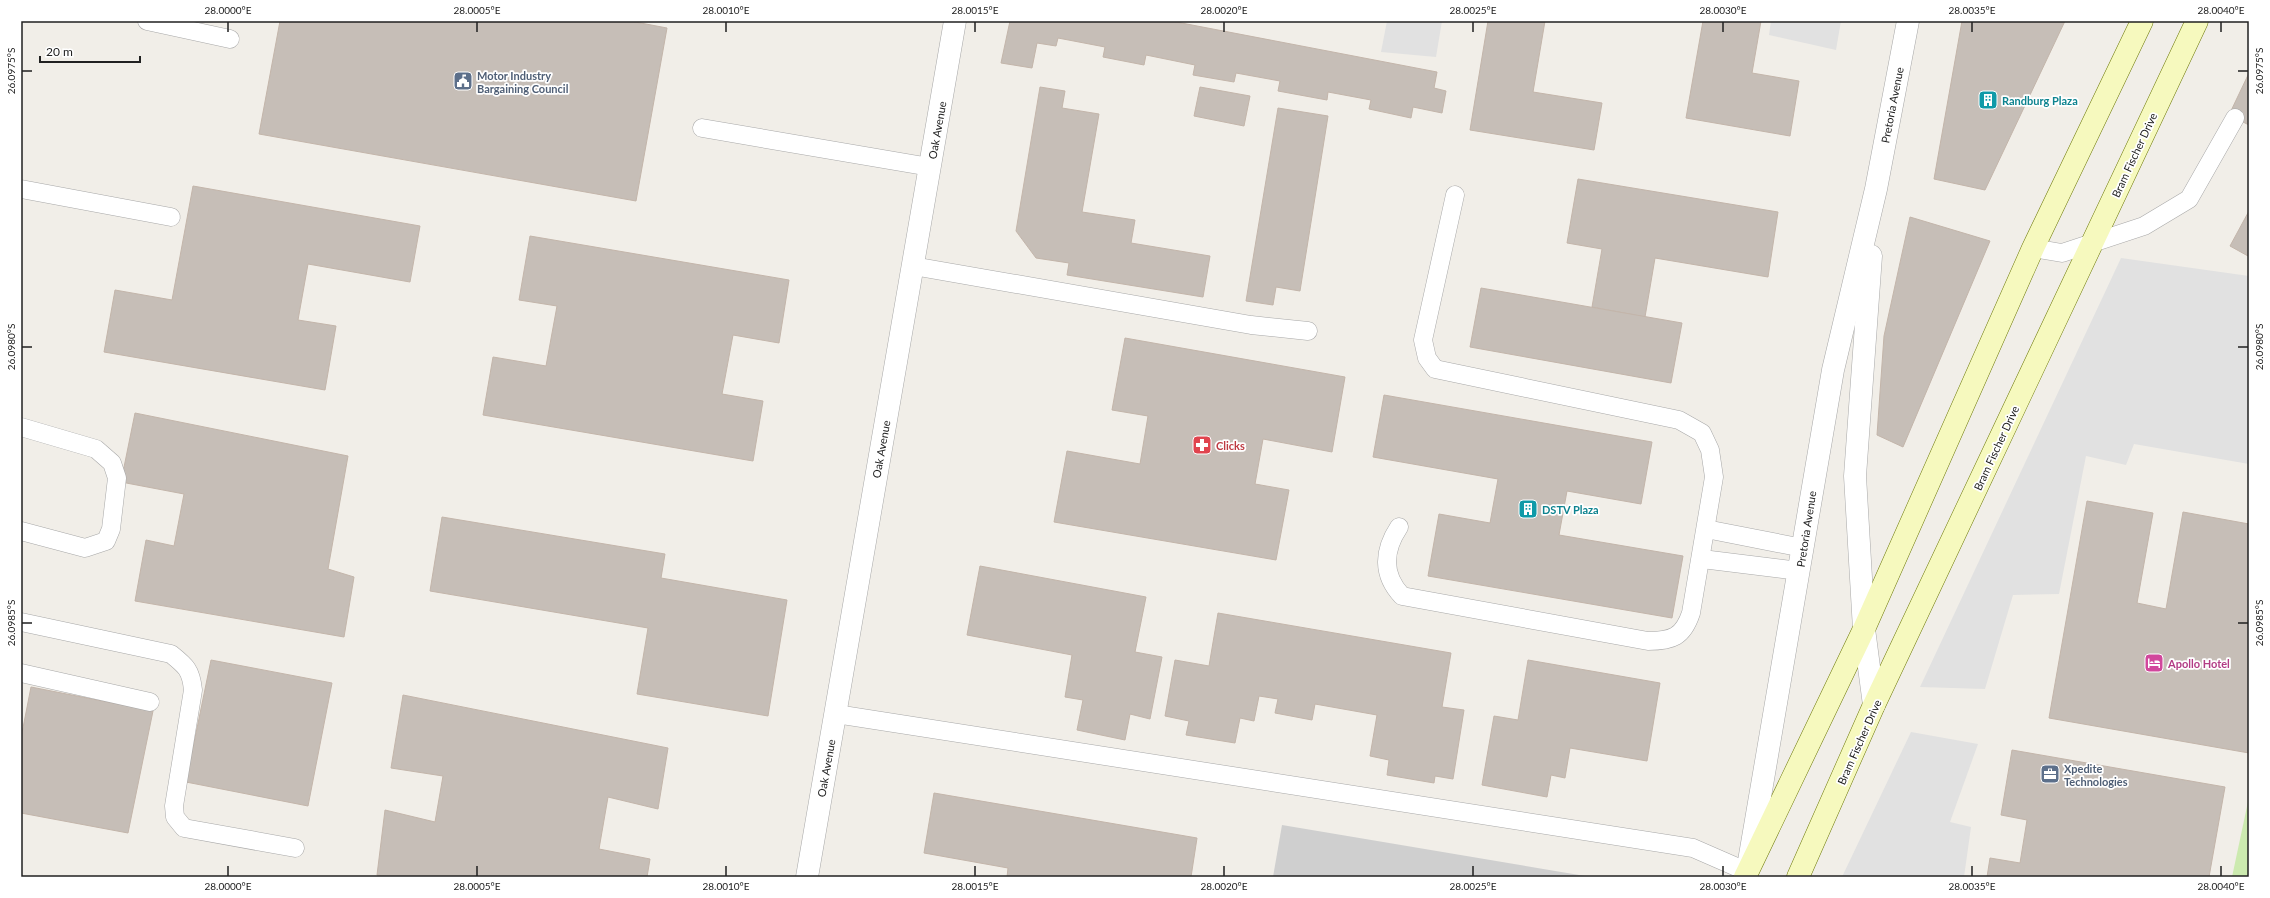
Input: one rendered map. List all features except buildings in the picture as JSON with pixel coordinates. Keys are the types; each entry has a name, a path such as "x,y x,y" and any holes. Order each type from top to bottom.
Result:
{"main road":[{"path":"1746,874 1864,629 2033,248 2142,21"},
{"name":"Bram Fischer Drive","path":"1798,877 1874,705 2197,21"}],"street":[{"name":"Oak Avenue","path":"807,877 955,21"},
{"name":"Pretoria Avenue","path":"1746,874 1833,370 1876,189 1908,21"},
{"name":"Pretoria Avenue","path":"1874,705 1864,629 1855,476 1876,189"}],"lane":[{"path":"146,21 230,39"},
{"path":"2033,248 2062,253 2144,226 2189,199 2235,118"},
{"path":"702,128 930,167"},
{"path":"21,189 171,217"},
{"path":"1399,527 1391,540 1387,572 1394,588 1402,596 1648,641 1663,641 1674,638 1686,628 1691,613 1702,559 1714,477 1710,450 1702,433 1679,420 1435,369 1427,358 1423,340 1454,195"},
{"path":"913,266 1251,325 1308,331"},
{"path":"21,427 96,449 112,463 117,478 111,529 106,541 85,548 21,531"},
{"path":"1706,529 1803,548"},
{"path":"1702,559 1799,571"},
{"path":"21,622 171,654 186,666 192,677 193,690 174,806 175,818 184,828 295,848"},
{"path":"21,673 150,702"},
{"path":"836,714 1693,848 1746,874"}],"shaded area":[{"path":"1387,21 1442,21 1436,57 1381,52"},
{"path":"1771,21 1841,21 1836,50 1769,35"},
{"path":"2121,258 2249,276 2249,464 2134,444 2126,465 2086,456 2059,594 2013,595 1985,689 1920,687"},
{"path":"1911,732 1978,744 1950,822 1971,827 1964,877 1842,877"},
{"path":"1282,825 1591,877 1273,877"}],"green space":[{"path":"2249,797 2249,877 2232,877"}],"place":[{"name":"Motor Industry Bargaining Council","path":"463,81"},
{"name":"Randburg Plaza","path":"1988,100"},
{"name":"Clicks","path":"1202,445"},
{"name":"DSTV Plaza","path":"1528,509"},
{"name":"Apollo Hotel","path":"2154,663"},
{"name":"Xpedite Technologies","path":"2050,774"}]}
